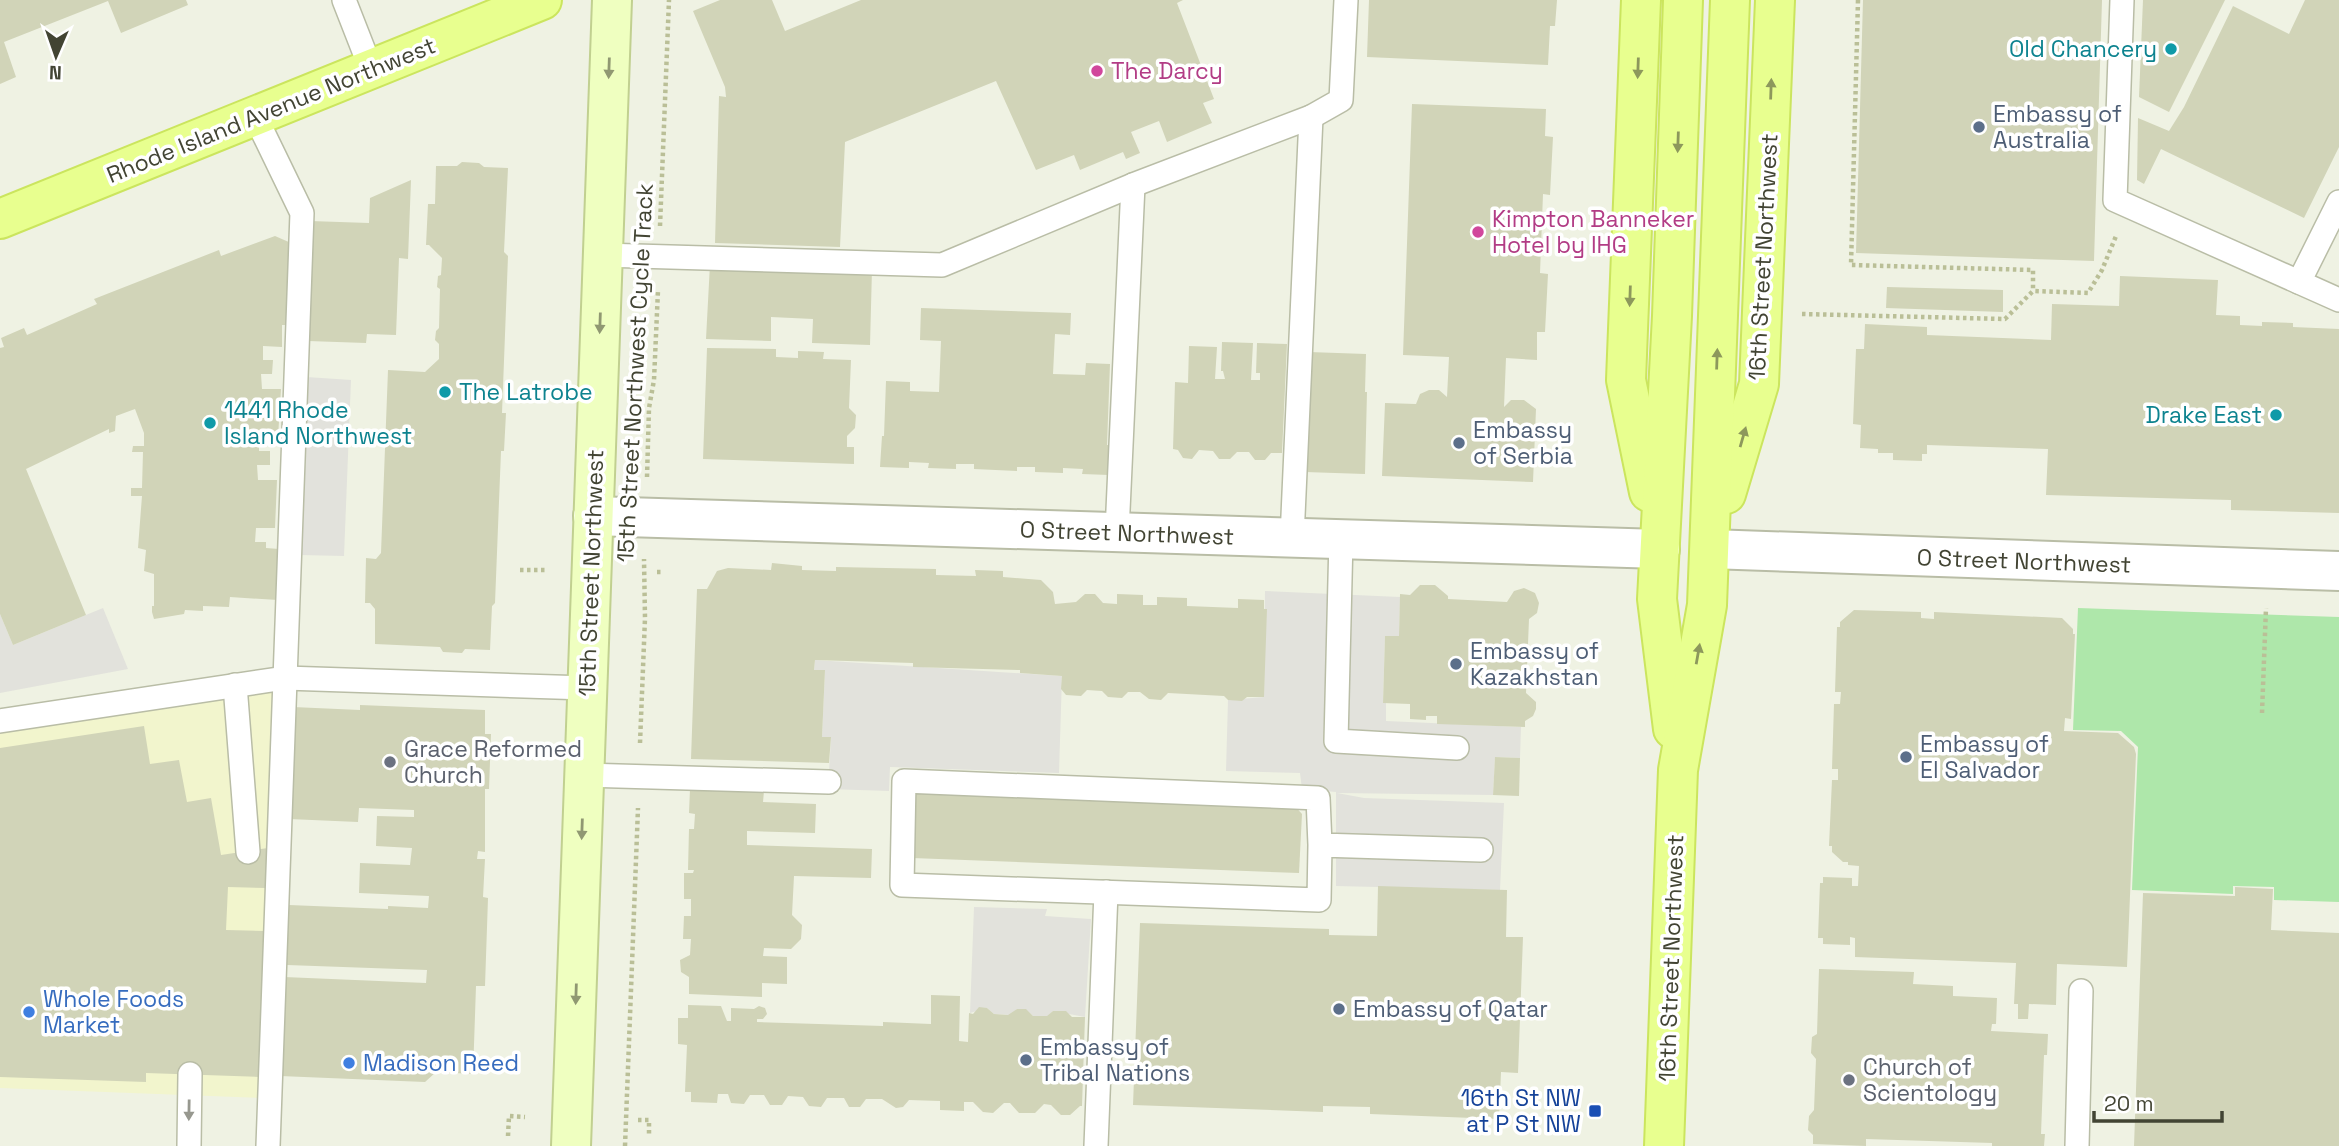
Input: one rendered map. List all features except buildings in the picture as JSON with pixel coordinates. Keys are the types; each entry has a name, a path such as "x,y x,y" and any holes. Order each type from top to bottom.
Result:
{"main road":[{"name":"Rhode Island Avenue Northwest","path":"0,219 542,0"},
{"name":"15th Street Northwest","path":"571,1146 612,0"},
{"name":"16th Street Northwest","path":"1641,0 1626,380 1660,549"},
{"name":"16th Street Northwest","path":"1678,769 1657,599 1671,330 1683,0"},
{"name":"16th Street Northwest","path":"1664,1146 1678,769 1707,605 1730,0"},
{"name":"16th Street Northwest","path":"1710,550 1759,384 1774,0"}],"street":[{"name":"O Street Northwest","path":"593,516 1660,549"},
{"name":"O Street Northwest","path":"1710,550 2339,571"}],"lane":[{"path":"344,0 371,69"},
{"path":"602,255 942,265 1133,185 1311,117 1341,100 1346,0"},
{"path":"2122,0 2115,200 2339,300"},
{"path":"255,116 302,213 268,1146"},
{"path":"1292,538 1311,117"},
{"path":"1117,532 1133,185"},
{"path":"2299,282 2339,202"},
{"path":"1341,539 1336,741 1457,748"},
{"path":"0,721 285,678 587,688"},
{"path":"236,685 248,852"},
{"path":"584,775 829,782"},
{"path":"904,781 1318,798 1320,845 1319,900 902,884 904,781"},
{"path":"1320,845 1481,850"},
{"path":"1097,1146 1106,892"},
{"path":"2077,1146 2081,991"},
{"path":"189,1146 190,1074"}],"path":[{"name":"15th Street Northwest Cycle Track","path":"640,748 649,408 654,380 669,0"},
{"path":"1796,313 2005,319 2033,291 2033,270 1851,264 1858,0"},
{"path":"2033,291 2088,293 2102,270 2129,206"},
{"path":"2262,713 2268,569"},
{"path":"520,570 546,570"},
{"path":"657,572 664,572"},
{"path":"625,1146 638,810"},
{"path":"508,1136 509,1116 525,1117"},
{"path":"638,1120 649,1120 649,1135"}],"shaded area":[{"path":"306,377 351,380 344,556 300,555"},
{"path":"1265,591 1400,597 1399,636 1385,636 1383,702 1386,703 1386,721 1521,727 1520,758 1495,757 1493,795 1337,793 1364,798 1504,803 1500,890 1336,886 1336,792 1302,789 1300,773 1226,771 1228,700 1264,697"},
{"path":"103,608 128,669 0,693 0,614 13,645"},
{"path":"815,660 1062,676 1059,773 890,767 889,791 828,789 831,738 822,737 825,671 814,670"},
{"path":"273,690 261,1098 0,1088 0,731"},
{"path":"974,907 1047,909 1045,916 1091,919 1085,1017 1053,1011 1048,1016 1033,1016 1025,1009 1017,1009 1010,1015 994,1014 987,1008 970,1013"}],"green space":[{"path":"2078,608 2339,617 2339,902 2274,900 2274,887 2233,886 2233,894 2132,890 2138,747 2121,731 2073,730"}],"place":[{"name":"Old Chancery","path":"2171,49"},
{"name":"The Darcy","path":"1097,71"},
{"name":"Embassy of Australia","path":"1979,127"},
{"name":"Kimpton Banneker Hotel by IHG","path":"1478,232"},
{"name":"The Latrobe","path":"445,392"},
{"name":"Drake East","path":"2276,415"},
{"name":"1441 Rhode Island Northwest","path":"210,423"},
{"name":"Embassy of Serbia","path":"1459,443"},
{"name":"Embassy of Kazakhstan","path":"1456,664"},
{"name":"Embassy of El Salvador","path":"1906,757"},
{"name":"Grace Reformed Church","path":"390,762"},
{"name":"Embassy of Qatar","path":"1339,1009"},
{"name":"Whole Foods Market","path":"29,1012"},
{"name":"Embassy of Tribal Nations","path":"1026,1060"},
{"name":"Madison Reed","path":"349,1063"},
{"name":"Church of Scientology","path":"1849,1080"},
{"name":"16th St NW at P St NW","path":"1595,1111"}]}
